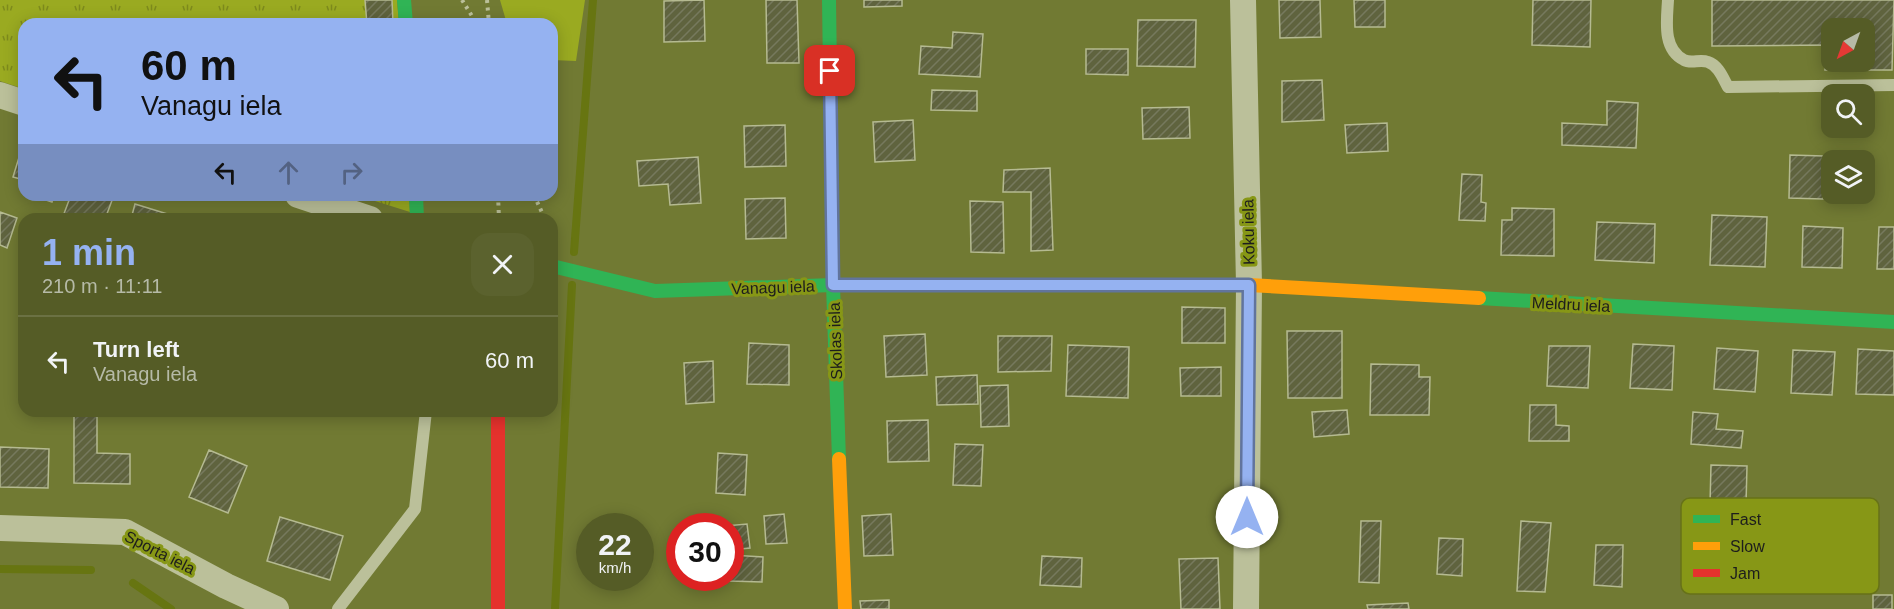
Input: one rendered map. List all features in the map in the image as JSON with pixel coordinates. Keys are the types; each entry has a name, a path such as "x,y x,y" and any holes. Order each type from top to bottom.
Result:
{"street":[{"path":"405,0 406,18"},
{"name":"Skolas iela","path":"829,0 833,285 845,609"},
{"name":"Koku iela","path":"1243,0 1249,285 1246,609"},
{"path":"0,95 18,102"},
{"path":"316,201 352,213"},
{"name":"Vanagu iela","path":"558,267 654,291 833,285 1249,285"},
{"name":"Meldru iela","path":"1249,285 1894,322"},
{"path":"498,417 498,609"},
{"name":"Sporta iela","path":"0,528 125,532 226,586 276,609"}],"lane":[{"path":"1668,0 1667,32 1671,49 1685,61 1708,62 1720,71 1728,87 1894,85"},
{"path":"338,609 415,509 425,417"}],"path":[{"path":"462,0 473,18"},
{"path":"487,0 488,18"}],"green space":[{"path":"0,0 397,0 398,18 18,18 18,87 0,81"},
{"path":"500,0 585,0 576,61 558,60 558,18 505,18"},
{"path":"375,201 409,201 410,212"}],"building":[{"path":"365,0 392,0 393,18 366,18"},
{"path":"704,0 705,41 664,42 664,1"},
{"path":"766,0 797,0 799,63 767,63"},
{"path":"864,0 902,0 902,6 864,7"},
{"path":"1279,0 1320,0 1321,37 1280,38"},
{"path":"1354,0 1385,0 1385,27 1355,27"},
{"path":"1533,0 1591,0 1590,47 1532,45"},
{"path":"1712,0 1894,0 1892,70 1875,70 1875,18 1821,18 1821,45 1712,46"},
{"path":"1138,20 1196,20 1195,67 1137,66"},
{"path":"953,32 983,34 980,77 919,74 921,46 952,48"},
{"path":"1086,49 1128,49 1128,75 1086,74"},
{"path":"1322,80 1324,120 1282,122 1282,81"},
{"path":"932,90 977,91 977,111 931,110"},
{"path":"1607,101 1638,103 1636,148 1562,145 1562,123 1607,125"},
{"path":"1189,107 1190,138 1143,139 1142,108"},
{"path":"913,120 915,160 875,162 873,122"},
{"path":"1387,123 1388,151 1347,153 1345,125"},
{"path":"785,125 786,166 745,167 744,126"},
{"path":"1790,155 1821,156 1821,199 1789,198"},
{"path":"698,157 701,203 670,205 668,184 639,186 637,161"},
{"path":"18,161 18,178 13,177"},
{"path":"1050,168 1053,250 1031,251 1031,192 1003,192 1004,170"},
{"path":"1462,174 1482,175 1481,202 1486,203 1485,221 1459,220"},
{"path":"785,198 786,238 746,239 745,199"},
{"path":"69,201 112,201 107,213 64,213"},
{"path":"970,201 1003,202 1004,253 971,252"},
{"path":"135,204 164,213 133,213"},
{"path":"1512,208 1554,209 1554,256 1501,255 1502,220 1512,220"},
{"path":"0,212 17,218 7,248 0,245"},
{"path":"1712,215 1767,217 1765,267 1710,265"},
{"path":"1597,222 1655,224 1654,263 1595,260"},
{"path":"1803,226 1843,228 1842,268 1802,267"},
{"path":"1879,227 1894,227 1894,269 1877,269"},
{"path":"1182,307 1225,308 1225,343 1182,343"},
{"path":"1287,331 1342,331 1342,398 1288,398"},
{"path":"925,334 927,375 886,377 884,336"},
{"path":"998,336 1052,336 1051,371 998,372"},
{"path":"749,343 789,345 789,385 747,384"},
{"path":"1633,344 1674,346 1672,390 1630,388"},
{"path":"1068,345 1129,347 1128,398 1066,396"},
{"path":"1549,346 1590,346 1588,388 1547,386"},
{"path":"1717,348 1758,351 1755,392 1714,389"},
{"path":"1858,349 1894,351 1894,395 1856,394"},
{"path":"1793,350 1835,352 1832,395 1791,393"},
{"path":"713,361 714,402 686,404 684,363"},
{"path":"1371,364 1419,365 1419,377 1430,377 1429,415 1370,415"},
{"path":"1221,367 1221,396 1181,396 1180,368"},
{"path":"977,375 978,404 937,405 936,377"},
{"path":"1008,385 1009,426 981,427 980,386"},
{"path":"1530,405 1556,405 1556,425 1569,426 1569,441 1529,441"},
{"path":"1347,410 1349,434 1314,437 1312,412"},
{"path":"1693,412 1718,414 1716,429 1743,431 1741,448 1691,444"},
{"path":"74,417 97,417 97,453 130,454 130,484 74,483"},
{"path":"928,420 929,461 888,462 887,421"},
{"path":"955,444 983,445 981,486 953,485"},
{"path":"0,447 49,449 48,488 0,487"},
{"path":"209,450 247,466 228,513 189,497"},
{"path":"718,453 747,455 745,495 716,493"},
{"path":"1711,465 1747,466 1746,498 1710,498"},
{"path":"784,514 787,543 766,544 764,516"},
{"path":"891,514 893,555 864,556 862,516"},
{"path":"280,517 343,536 330,580 267,561"},
{"path":"1361,521 1381,521 1379,583 1359,582"},
{"path":"1521,521 1551,523 1545,592 1517,591"},
{"path":"744,524 747,524 750,548 744,549"},
{"path":"1439,538 1463,539 1462,576 1437,574"},
{"path":"1596,545 1623,545 1622,587 1594,585"},
{"path":"744,556 763,557 762,582 744,581"},
{"path":"1042,556 1082,558 1081,587 1040,585"},
{"path":"1218,558 1220,609 1181,609 1179,559"},
{"path":"1873,595 1892,595 1892,609 1873,609"},
{"path":"889,600 889,609 861,609 860,601"},
{"path":"1408,603 1409,609 1368,609 1367,605"}],"waterway":[{"path":"574,252 593,0"},
{"path":"555,609 572,285"},
{"path":"0,569 91,570"},
{"path":"133,583 171,609"}],"traffic: fast":[{"path":"404,0 406,18"},
{"path":"829,0 833,285 839,459"},
{"path":"416,201 417,213"},
{"path":"558,267 655,291 833,285 1059,285"},
{"path":"1479,298 1894,322"}],"traffic: slow":[{"path":"1059,285 1249,285 1479,298"},
{"path":"839,459 845,609"}],"traffic: jam":[{"path":"498,417 498,609"}],"route":[{"path":"830,71 833,285 1249,285 1247,517"}]}
